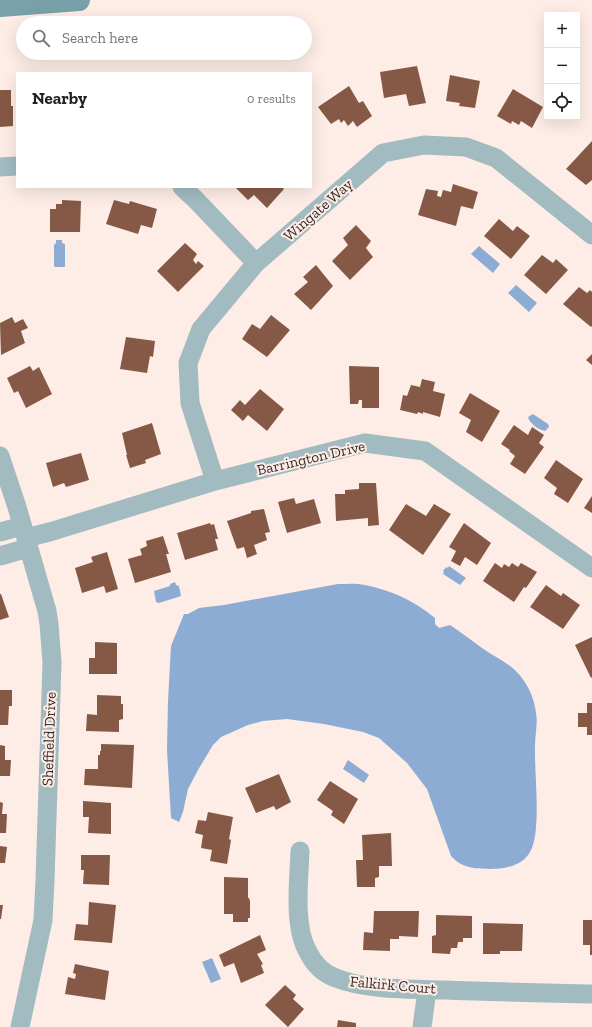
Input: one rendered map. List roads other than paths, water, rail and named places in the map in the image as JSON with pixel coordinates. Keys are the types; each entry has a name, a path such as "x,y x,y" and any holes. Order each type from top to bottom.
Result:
{"main road":[{"path":"0,6 79,0"}],"street":[{"name":"Wingate Way","path":"215,481 190,403 188,362 201,329 256,264 383,153 424,144 466,147 496,158 592,235"},
{"path":"0,167 16,166"},
{"path":"183,188 256,264"},
{"name":"Barrington Drive","path":"25,537 53,531 215,481 365,443 425,452 592,568"},
{"name":"Sheffield Drive","path":"0,456 17,507 43,597 49,624 52,662 46,873 43,920 20,1027"},
{"path":"0,532 25,537"},
{"path":"0,556 25,537"},
{"name":"Falkirk Court","path":"300,851 299,924 308,952 326,974 347,982 366,986 427,990 592,994"},
{"path":"422,1027 427,990"}],"water":[{"path":"56,240 62,240 62,243 65,244 65,267 54,266 54,245"},
{"path":"479,246 500,264 493,273 471,254"},
{"path":"516,285 537,303 529,312 508,293"},
{"path":"533,414 548,424 549,427 545,431 537,428 530,422 528,417"},
{"path":"449,566 466,578 460,585 443,574 446,567 448,568"},
{"path":"175,582 176,585 179,586 181,596 159,603 156,602 154,591 170,586 170,584"},
{"path":"338,584 358,584 375,587 411,601 435,618 435,624 439,628 450,625 506,663 521,677 530,690 537,717 535,742 537,801 536,831 534,843 530,852 527,857 518,864 496,869 474,868 464,866 455,860 451,856 427,789 407,763 379,738 363,732 324,724 287,719 263,721 248,725 221,737 213,745 188,789 183,812 179,822 171,818 167,750 171,646 184,614 188,614 199,608 224,605"},
{"path":"348,760 369,775 364,783 343,769"},
{"path":"212,958 221,979 211,983 202,962"}]}
